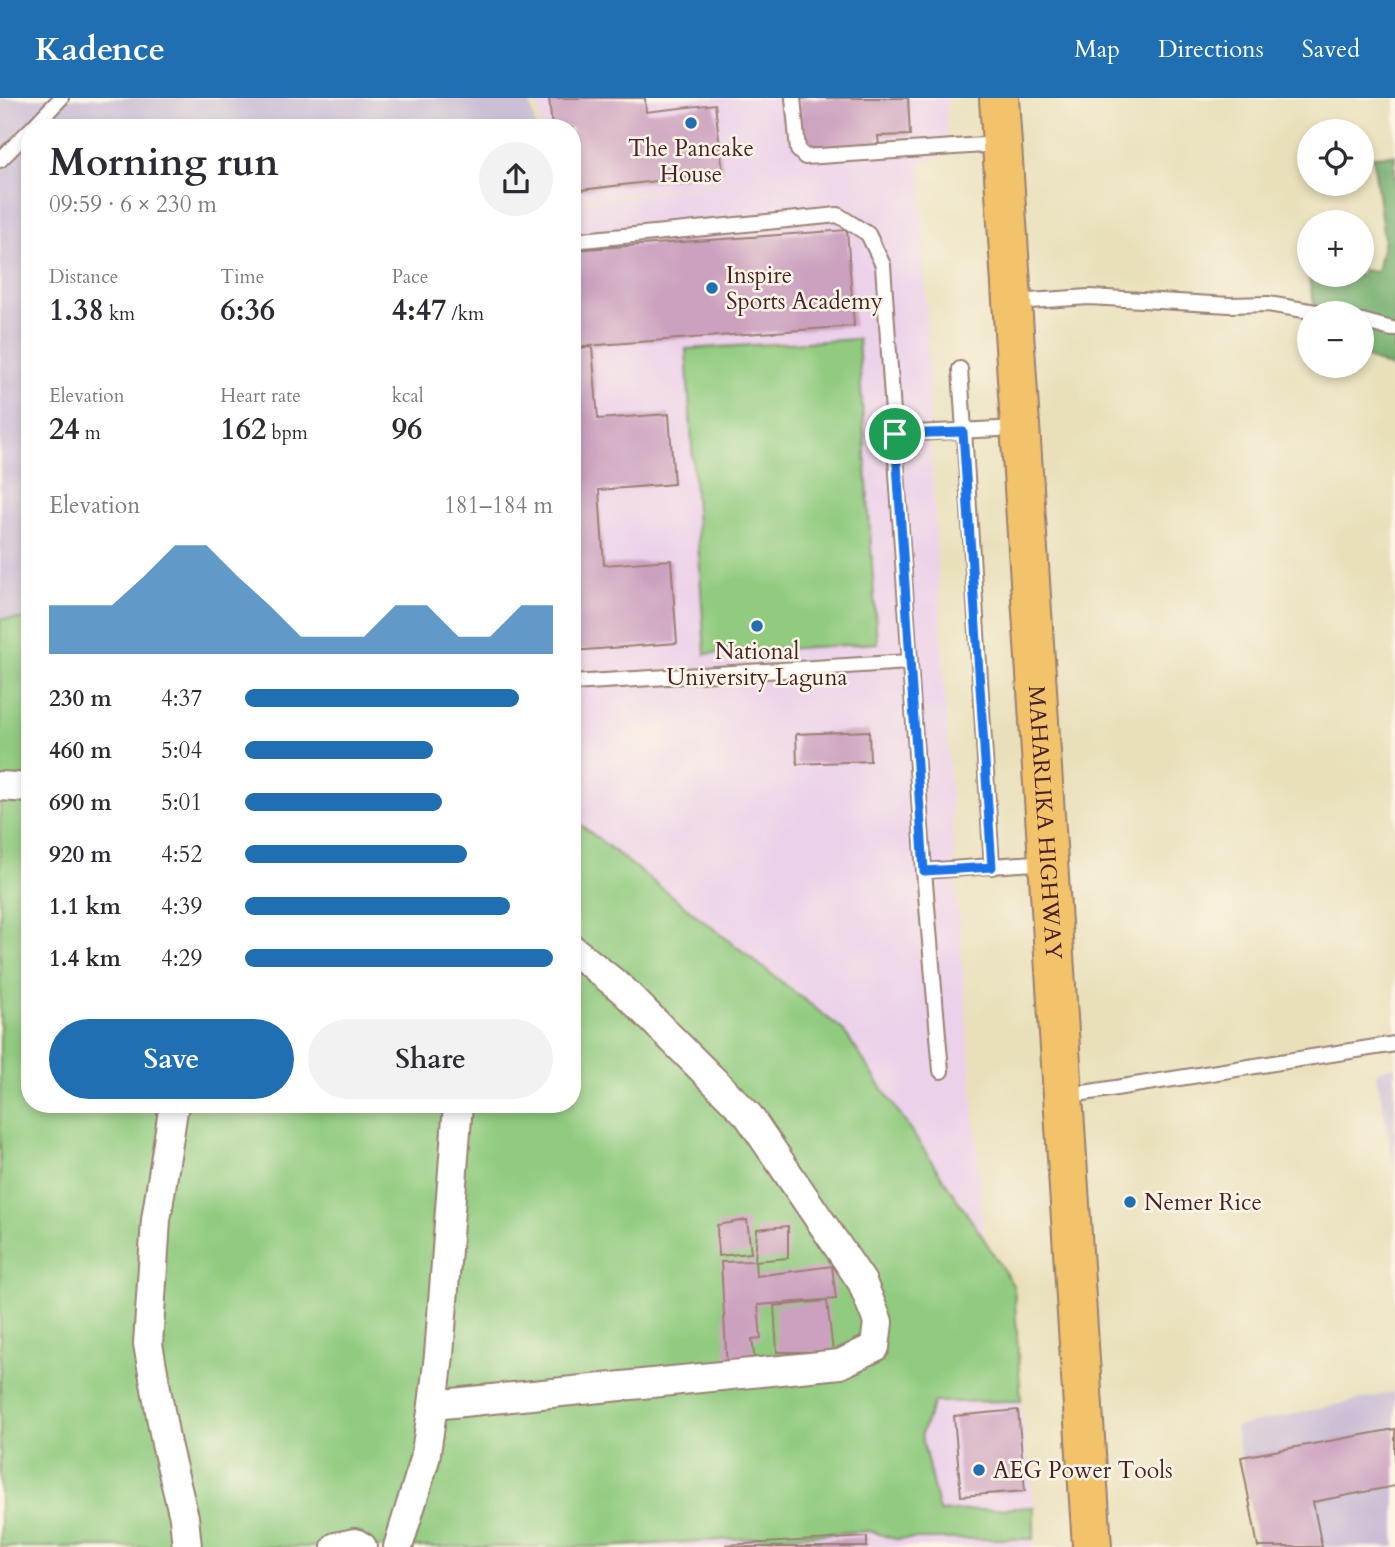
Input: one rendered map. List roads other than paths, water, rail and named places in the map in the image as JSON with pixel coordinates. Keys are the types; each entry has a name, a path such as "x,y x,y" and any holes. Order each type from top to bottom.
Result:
{"highway":[{"name":"MAHARLIKA HIGHWAY","path":"999,98 1092,1547"}],"street":[{"path":"0,786 21,787"},
{"path":"433,1405 840,1364 875,1348 878,1322 862,1282 748,1115 623,990 581,956"},
{"path":"173,1113 156,1220 148,1344 166,1444 184,1517 187,1547"},
{"path":"398,1547 425,1459 433,1405 457,1113"},
{"path":"336,1547 355,1543 362,1547"}],"lane":[{"path":"41,119 61,98"},
{"path":"793,98 798,150 805,158 1002,144"},
{"path":"0,160 21,139"},
{"path":"581,240 838,215 868,234 883,264 924,871 941,1071"},
{"path":"1013,302 1089,297 1230,305 1268,304 1297,309"},
{"path":"1374,324 1392,329"},
{"path":"960,369 992,867"},
{"path":"895,434 1020,428"},
{"path":"581,682 909,662"},
{"path":"924,871 1048,862"},
{"path":"1063,1096 1395,1044"}],"place":[{"name":"The Pancake House","path":"691,123"},
{"name":"Inspire Sports Academy","path":"712,288"},
{"name":"National University Laguna","path":"757,626"},
{"name":"Nemer Rice","path":"1130,1202"},
{"name":"AEG Power Tools","path":"979,1470"}]}
